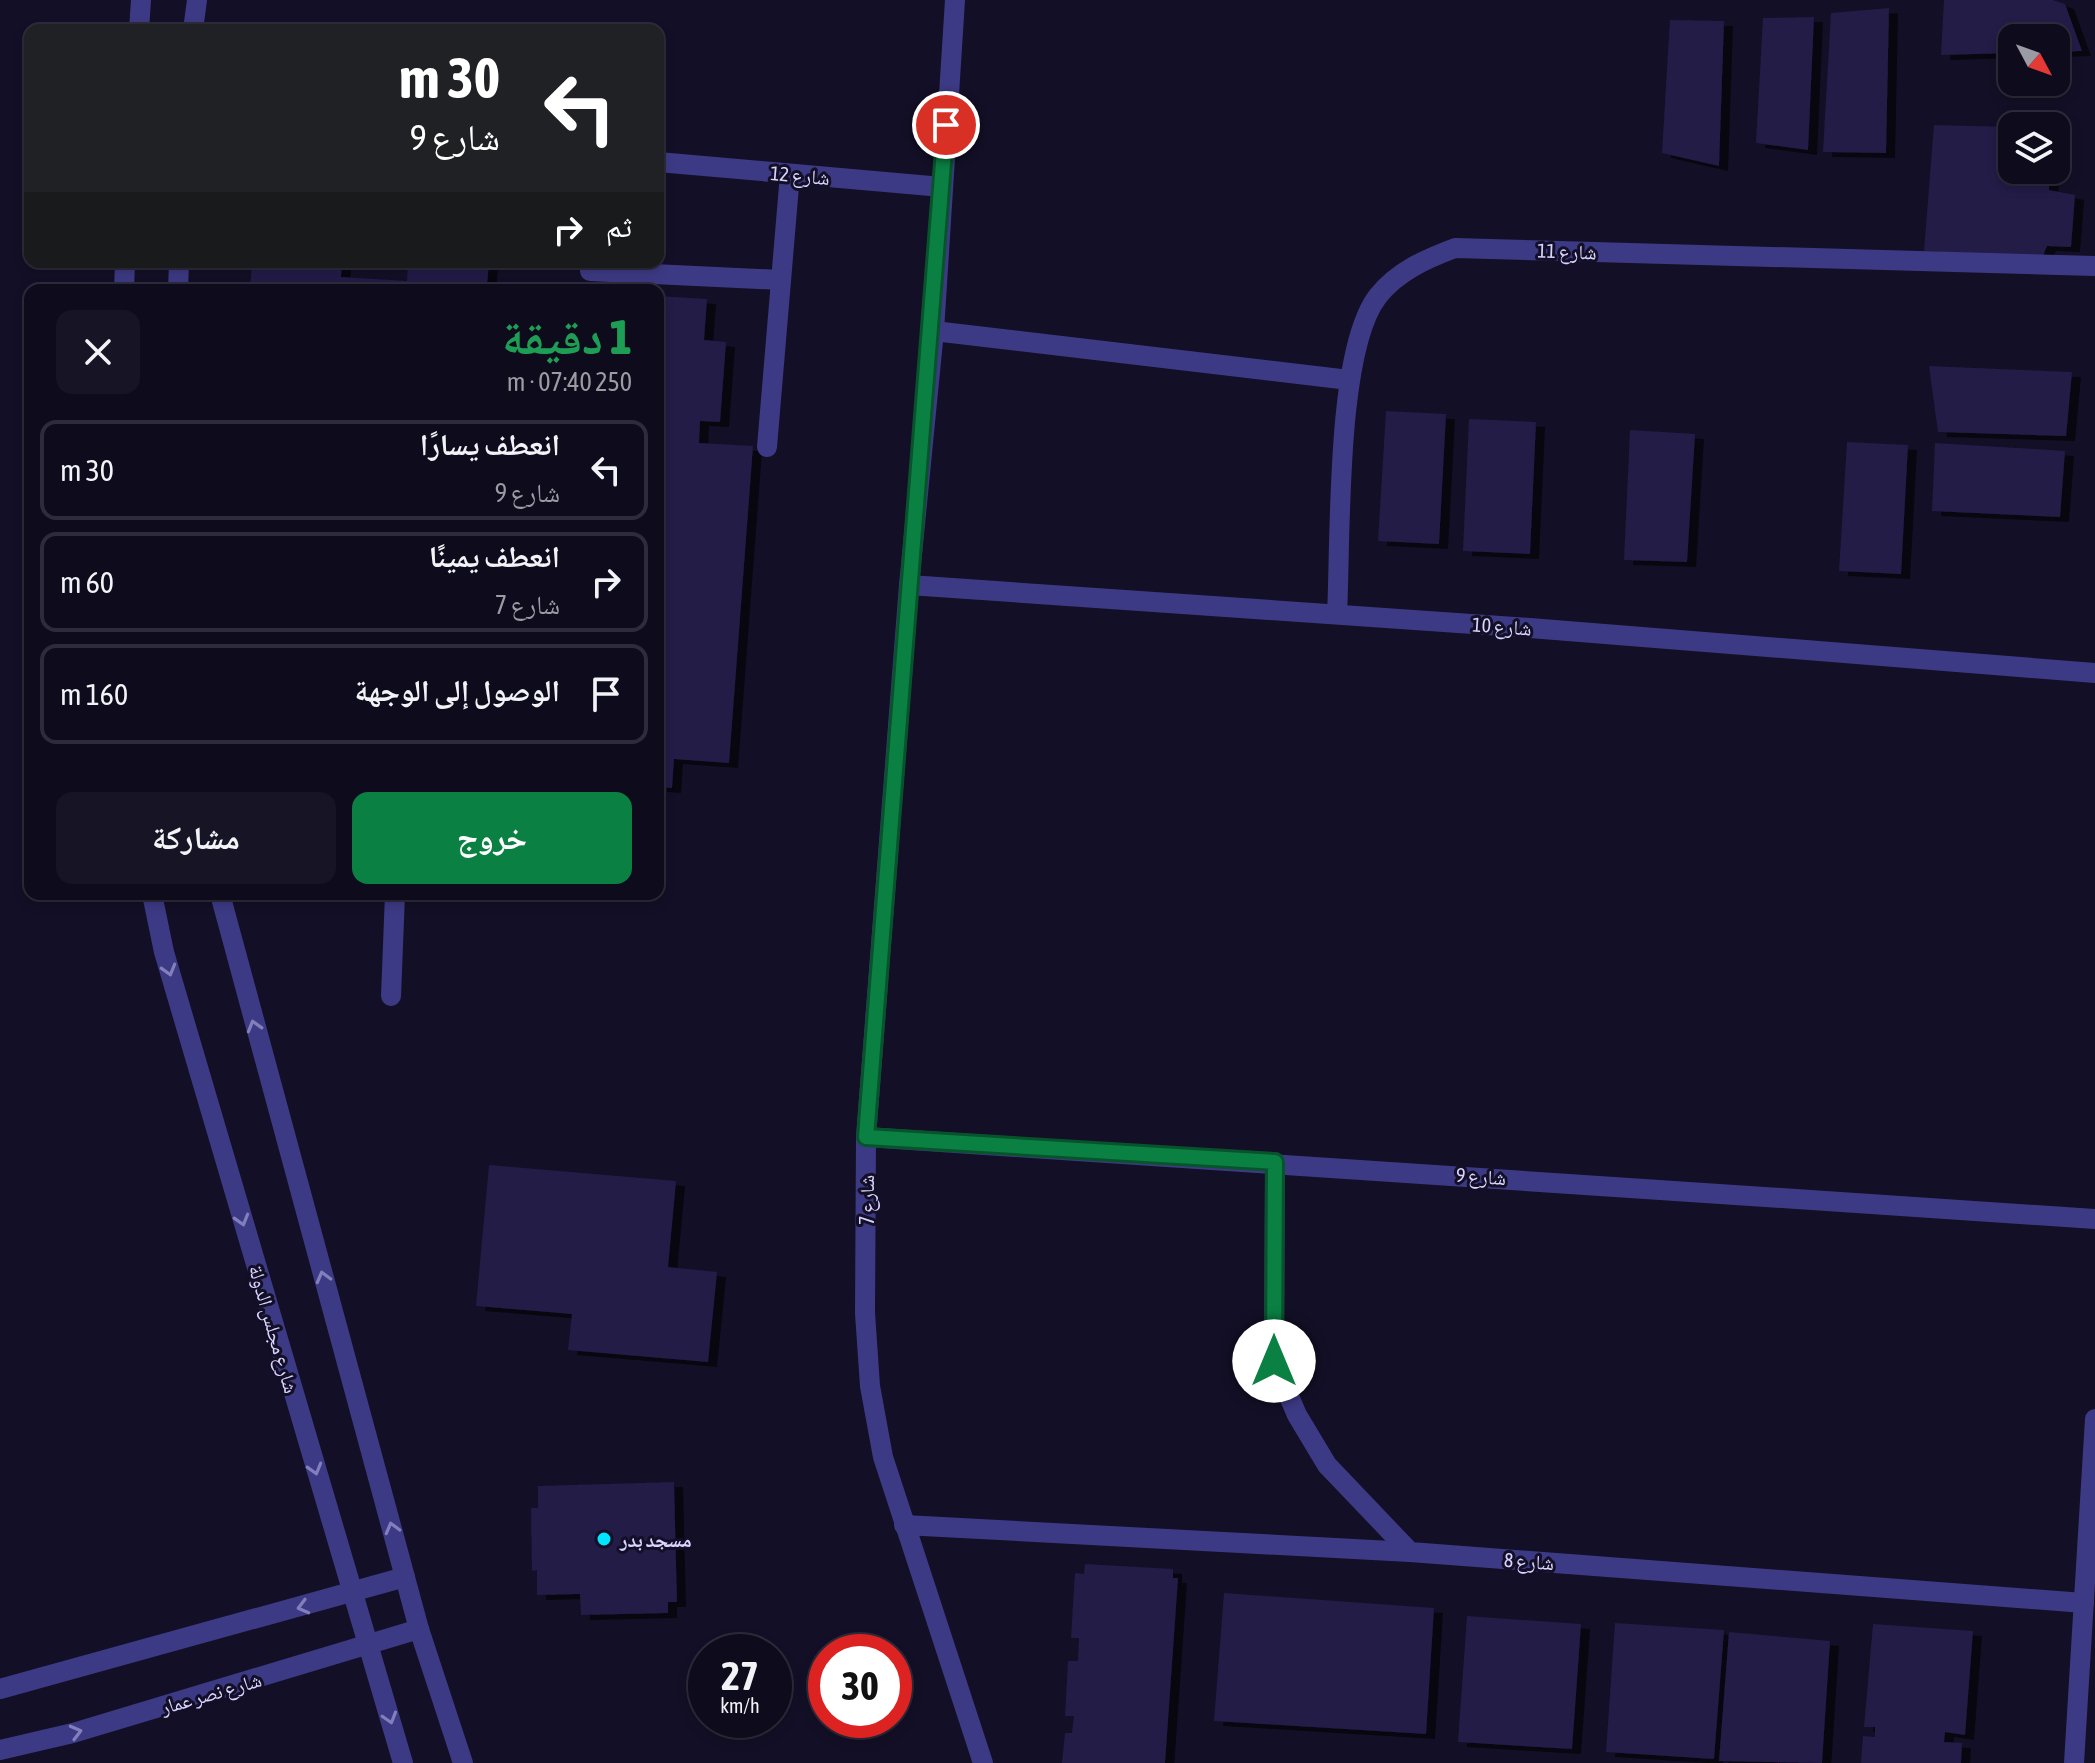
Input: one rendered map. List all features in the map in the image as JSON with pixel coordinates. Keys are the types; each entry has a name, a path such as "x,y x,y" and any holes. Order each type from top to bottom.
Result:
{"street":[{"path":"139,24 141,0"},
{"path":"194,24 197,0"},
{"name":"شارع 7","path":"955,0 934,331 909,585 866,1137 865,1313 870,1386 883,1457 983,1763"},
{"name":"شارع 12","path":"664,163 942,187"},
{"path":"767,447 790,174"},
{"name":"شارع 11","path":"1337,614 1349,380 1357,336 1378,296 1412,265 1455,248 2095,266"},
{"path":"590,271 781,280"},
{"path":"934,331 1349,380"},
{"name":"شارع 10","path":"909,585 1337,614 2095,673"},
{"name":"شارع مجلس الدولة","path":"153,900 164,952 403,1763"},
{"path":"222,900 419,1629 463,1763"},
{"path":"391,996 395,900"},
{"name":"شارع 9","path":"866,1137 2095,1219"},
{"path":"1275,1162 1274,1361 1297,1415 1327,1465 1410,1552"},
{"path":"2074,1763 2095,1419"},
{"name":"شارع 8","path":"904,1525 1410,1552 2084,1603"},
{"path":"0,1689 405,1577"},
{"name":"شارع نصر عمار","path":"0,1750 73,1733 369,1647 419,1629"}],"building":[{"path":"1944,0 2053,0 2065,4 2082,51 2070,51 2070,24 1998,24 1998,53 1941,55"},
{"path":"1889,8 1886,153 1823,152 1831,13"},
{"path":"1814,17 1808,150 1756,143 1763,18"},
{"path":"1670,20 1724,21 1719,166 1662,153"},
{"path":"1934,125 1998,127 1998,184 2049,184 2049,190 2075,195 2071,247 2047,246 2042,258 1924,251"},
{"path":"252,268 342,268 341,277 407,281 408,268 488,268 487,284 250,284"},
{"path":"664,296 707,299 704,340 726,342 720,422 700,421 699,443 753,446 729,763 674,759 672,788 664,787"},
{"path":"1929,366 2072,372 2066,436 1938,432"},
{"path":"1386,411 1446,414 1439,544 1378,541"},
{"path":"1469,419 1536,422 1530,554 1463,551"},
{"path":"1630,430 1695,434 1687,562 1624,560"},
{"path":"1847,442 1908,445 1901,574 1839,571"},
{"path":"1935,443 2065,451 2060,517 1932,511"},
{"path":"489,1165 676,1181 668,1267 717,1272 708,1362 568,1350 572,1314 476,1306"},
{"name":"مسجد بدر","path":"674,1482 677,1602 668,1602 668,1613 581,1615 580,1594 537,1595 537,1570 532,1571 531,1508 538,1508 538,1486"},
{"path":"1085,1564 1173,1569 1173,1578 1178,1578 1165,1763 1062,1763 1065,1733 1072,1733 1074,1716 1065,1716 1068,1661 1078,1661 1079,1638 1071,1638 1075,1573 1084,1574"},
{"path":"1224,1593 1434,1608 1426,1734 1214,1721"},
{"path":"1467,1616 1581,1624 1572,1749 1458,1742"},
{"path":"1615,1623 1724,1630 1714,1759 1606,1752"},
{"path":"1873,1624 1973,1631 1965,1735 1945,1732 1944,1742 1962,1743 1961,1763 1861,1763 1863,1736 1875,1737 1875,1727 1864,1727"},
{"path":"1729,1632 1830,1641 1822,1763 1719,1761"}],"place":[{"name":"مسجد بدر","path":"604,1539"}],"route":[{"path":"946,125 934,331 909,585 866,1137 1275,1162 1274,1361"}]}
